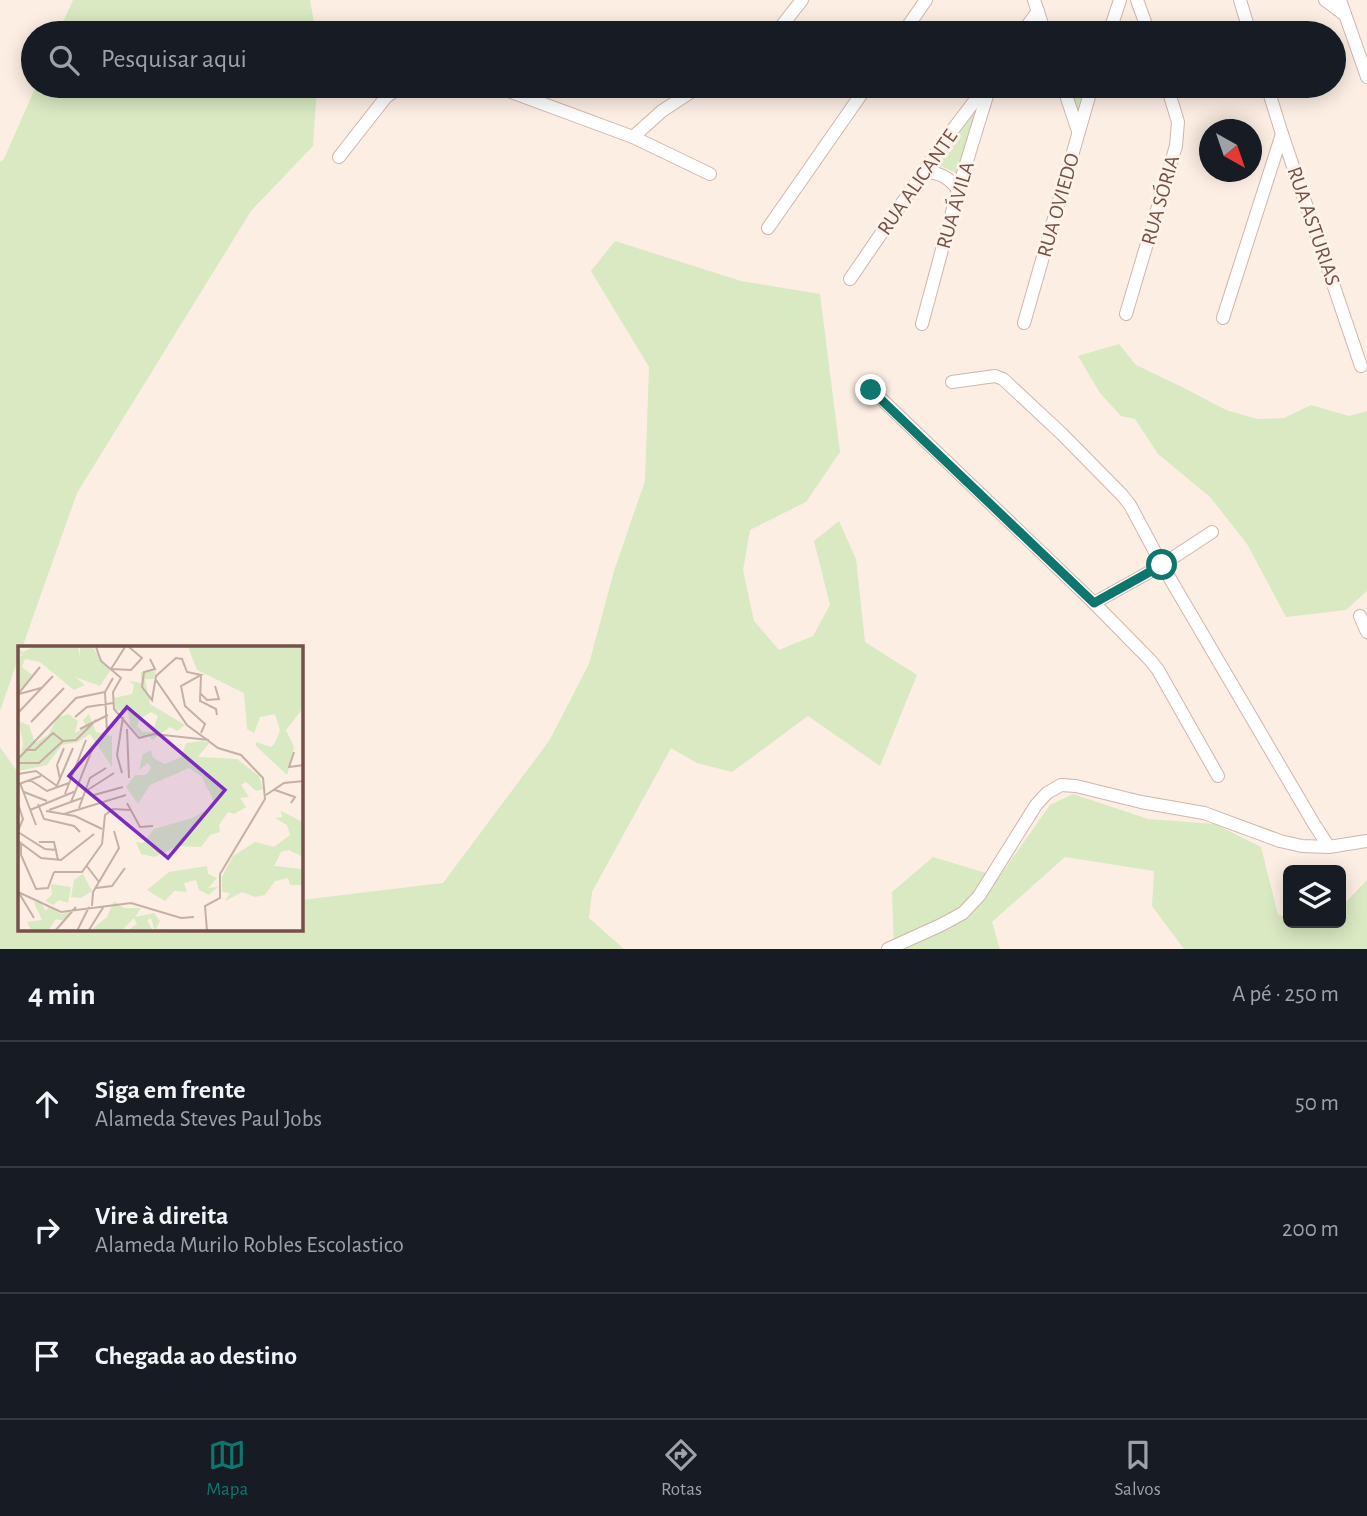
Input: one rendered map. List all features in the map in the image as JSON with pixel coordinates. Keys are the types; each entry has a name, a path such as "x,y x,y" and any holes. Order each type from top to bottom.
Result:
{"street":[{"path":"785,21 802,0"},
{"path":"911,21 926,0"},
{"path":"1113,21 1120,0"},
{"path":"1137,0 1145,21"},
{"path":"1240,0 1246,21"},
{"path":"1325,0 1346,16"},
{"path":"1340,0 1367,77"},
{"path":"1028,21 1036,5"},
{"path":"339,156 385,98"},
{"path":"528,98 633,136 710,174"},
{"path":"633,136 680,98"},
{"path":"768,229 859,98"},
{"name":"RUA ALICANTE","path":"850,279 948,136 978,98"},
{"name":"RUA ÁVILA","path":"922,324 985,98"},
{"path":"1067,98 1079,131"},
{"name":"RUA OVIEDO","path":"1024,323 1088,98"},
{"name":"RUA SÓRIA","path":"1126,314 1176,146 1178,122 1171,98"},
{"name":"RUA ASTURIAS","path":"1272,98 1361,366"},
{"path":"1223,318 1282,134"},
{"path":"925,172 945,176 958,190"},
{"path":"952,382 995,376 1003,379 1122,495 1329,847"},
{"path":"871,390 1094,603 1158,670 1218,776"},
{"path":"1094,603 1162,565 1212,532"},
{"path":"1360,616 1367,632"},
{"path":"888,949 963,913 979,897 1036,805 1047,793 1061,785 1204,813 1280,841 1302,846 1329,847 1367,841"}],"green space":[{"path":"73,0 310,0 314,21 63,21"},
{"path":"31,98 316,98 313,146 251,211 77,493 23,646 18,646 18,659 0,711 0,162 4,159"},
{"path":"1074,98 1083,98 1080,114"},
{"path":"979,105 958,174 937,164"},
{"path":"615,241 741,281 820,294 840,452 806,502 750,530 743,570 754,621 779,650 813,636 830,605 814,541 839,521 856,559 865,642 917,675 880,766 808,716 732,772 697,763 671,748 592,892 589,918 624,949 0,949 0,747 18,773 18,932 303,932 303,900 443,883 549,741 589,664 614,571 645,481 649,367 591,271"},
{"path":"1119,344 1136,365 1226,410 1257,419 1284,418 1311,405 1349,416 1367,411 1367,591 1346,610 1286,617 1247,544 1210,497 1158,454 1135,419 1121,416 1100,393 1078,356"},
{"path":"1073,794 1148,819 1215,824 1261,847 1278,915 1283,916 1283,928 1346,928 1346,902 1367,880 1367,949 1184,949 1152,906 1154,871 1065,857 992,922 1000,949 894,949 892,892 933,857 999,877 1050,805"}],"route":[{"path":"871,390 1094,603 1162,565"}]}
